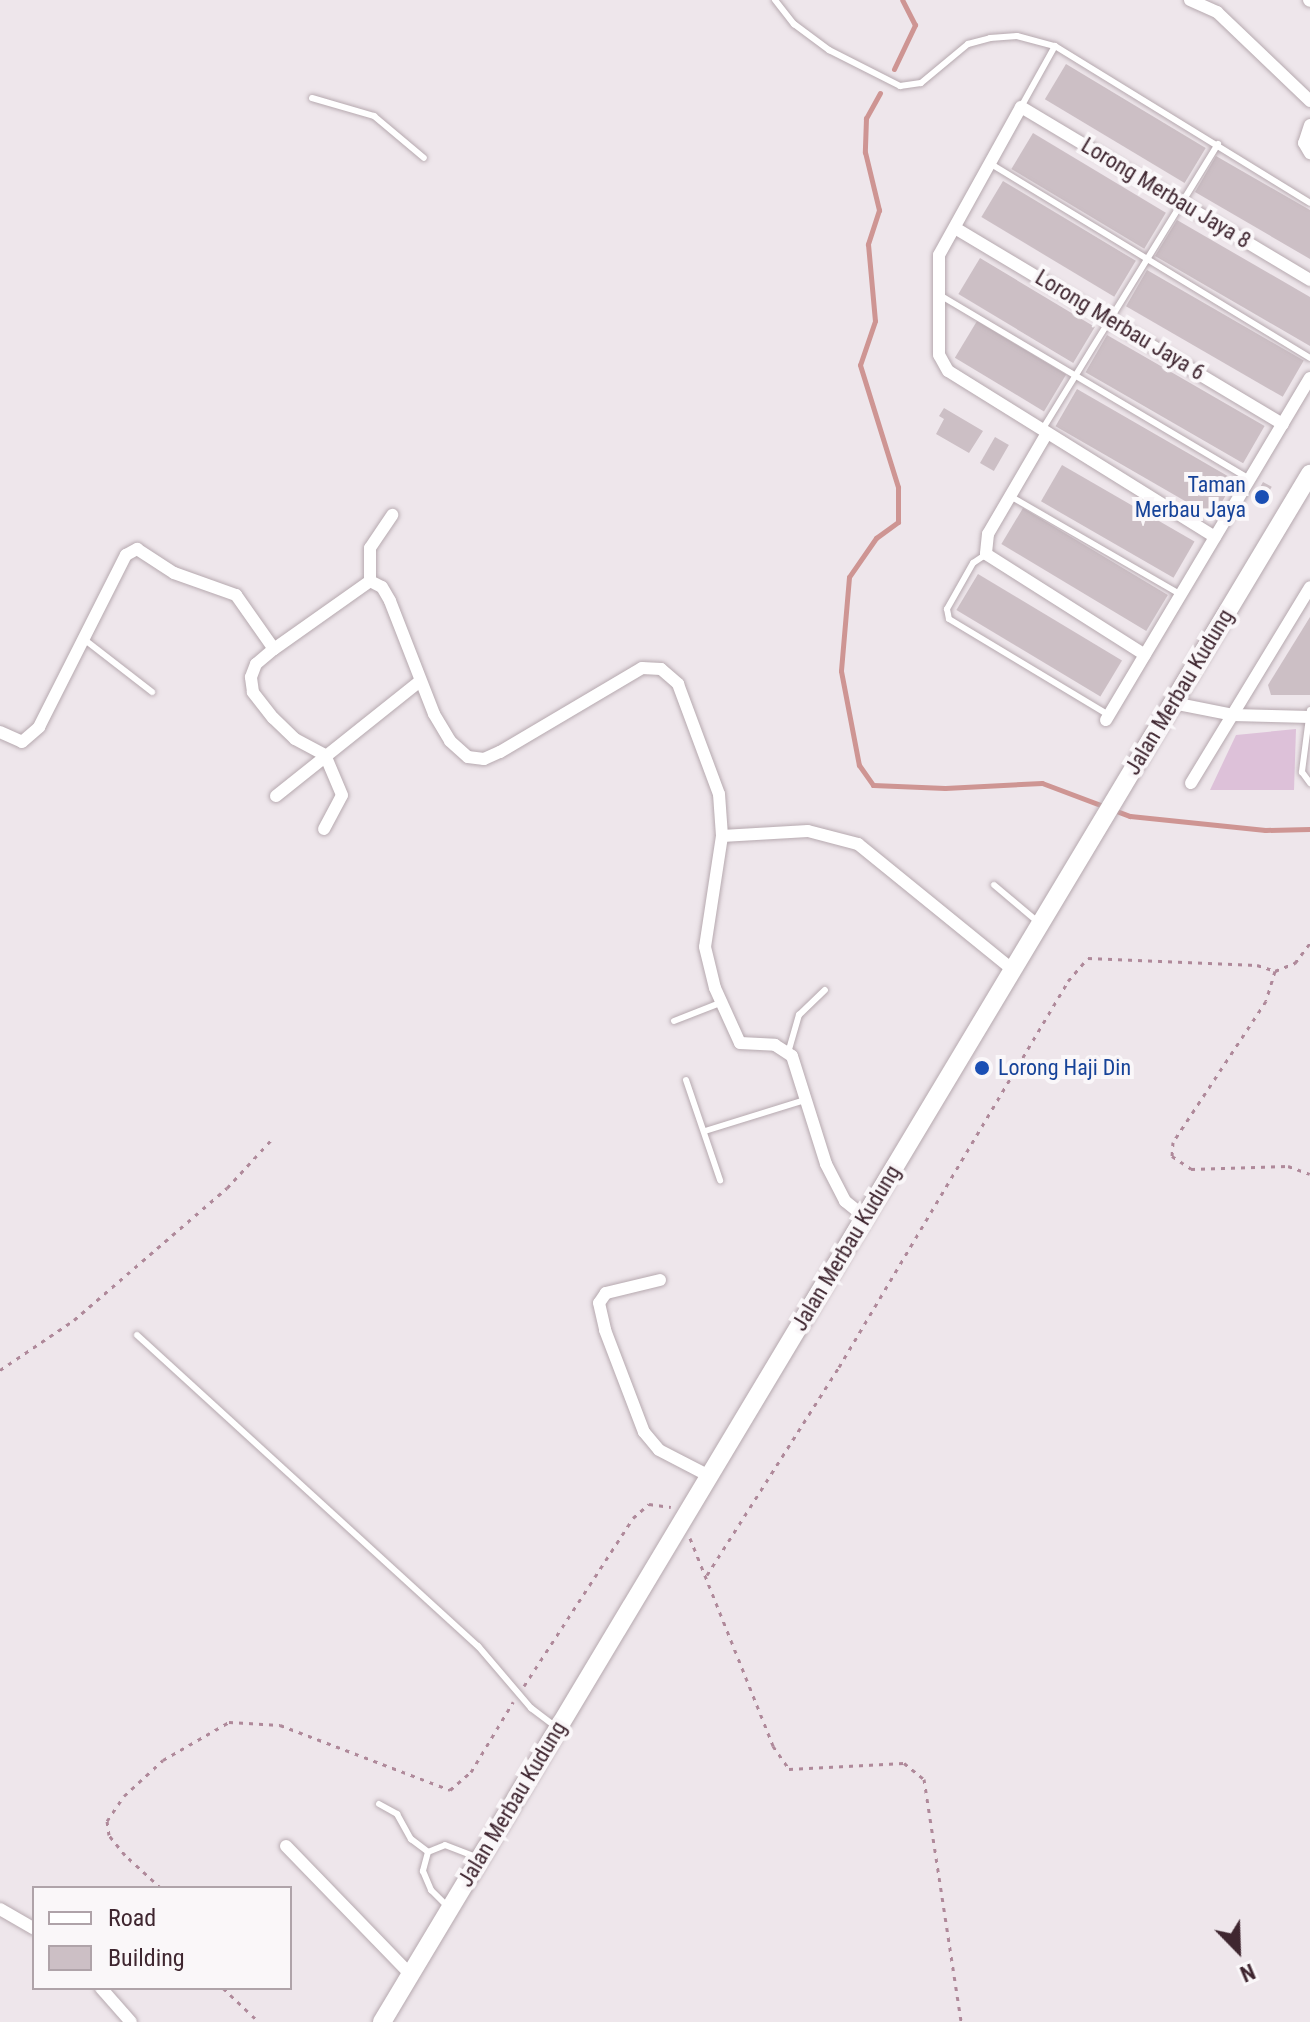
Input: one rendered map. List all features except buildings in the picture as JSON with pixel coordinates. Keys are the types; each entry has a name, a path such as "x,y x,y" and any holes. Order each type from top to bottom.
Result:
{"main road":[{"name":"Jalan Merbau Kudung","path":"382,2022 1310,474"}],"street":[{"path":"1190,0 1217,12 1310,101"},
{"path":"1021,107 939,255 939,355 948,371 1215,537"},
{"name":"Lorong Merbau Jaya 8","path":"1021,107 1310,280"},
{"path":"1310,125 1304,143 1310,153"},
{"name":"Lorong Merbau Jaya 6","path":"955,228 1111,317 1283,424"},
{"path":"1107,718 1310,378"},
{"path":"1045,431 988,534 986,554 1145,655"},
{"path":"370,581 370,548 392,515"},
{"path":"0,732 12,741 28,739 84,640 126,555 137,549 174,573 236,595 274,649"},
{"path":"324,829 342,795 325,755 295,739 253,692 251,677 256,664 274,649 370,581"},
{"path":"370,581 382,587 390,601 419,682 450,741 468,757 484,759 642,668 661,669 678,684 719,794 722,836 705,947 720,1003 740,1043 775,1045 788,1053 809,1099 826,1164 845,1201 865,1217"},
{"path":"1191,783 1310,587"},
{"path":"276,796 419,682"},
{"path":"1173,703 1233,715 1308,715"},
{"path":"722,836 808,831 858,844 1013,970"},
{"path":"660,1280 606,1293 599,1303 614,1363 644,1432 659,1450 711,1477"},
{"path":"286,1846 410,1974"},
{"path":"0,1909 32,1928"},
{"path":"103,1990 131,2022"}],"lane":[{"path":"775,0 794,24 829,50 900,86 921,83 968,44 990,38 1017,36 1055,46 1310,203"},
{"path":"1021,107 1055,46"},
{"path":"312,98 374,116 424,158"},
{"path":"1045,431 1077,373 1218,144"},
{"path":"991,164 1310,358"},
{"path":"938,294 1077,373 1250,479"},
{"path":"1010,496 1181,595"},
{"path":"986,554 973,563 947,609 949,619 1107,718"},
{"path":"84,640 152,692"},
{"path":"1308,715 1302,772 1310,783"},
{"path":"994,885 1040,924"},
{"path":"788,1053 799,1015 825,990"},
{"path":"674,1021 720,1003"},
{"path":"686,1080 720,1180"},
{"path":"705,1131 809,1099"},
{"path":"137,1335 401,1574 558,1728"},
{"path":"379,1804 397,1814 411,1839 428,1852"},
{"path":"428,1852 445,1845 479,1858"},
{"path":"428,1852 423,1871 431,1890 449,1908"}],"path":[{"path":"707,1575 839,1367 1080,966 1088,958 1135,957 1257,965 1275,971 1295,963 1310,943"},
{"path":"1275,971 1266,1001 1173,1142 1172,1156 1191,1169 1288,1166 1310,1174"},
{"path":"0,1370 74,1320 227,1188 273,1138"},
{"path":"159,1886 125,1855 109,1835 107,1821 124,1796 163,1760 229,1722 280,1725 450,1790 471,1772 633,1518 649,1504 686,1518 773,1746 789,1769 904,1763 924,1779 961,2022"},
{"path":"225,1990 259,2022"}],"shaded area":[{"path":"1296,729 1294,790 1210,790 1236,735"}],"waterway":[{"path":"894,69 915,25 902,0"},
{"path":"880,93 866,118 865,152 879,210 868,244 875,321 860,365 898,487 898,522 876,538 849,577 841,671 859,765 873,785 945,788 1042,783 1130,816 1265,830 1310,829"}],"place":[{"name":"Taman Merbau Jaya","path":"1262,497"},
{"name":"Lorong Haji Din","path":"982,1068"}]}
